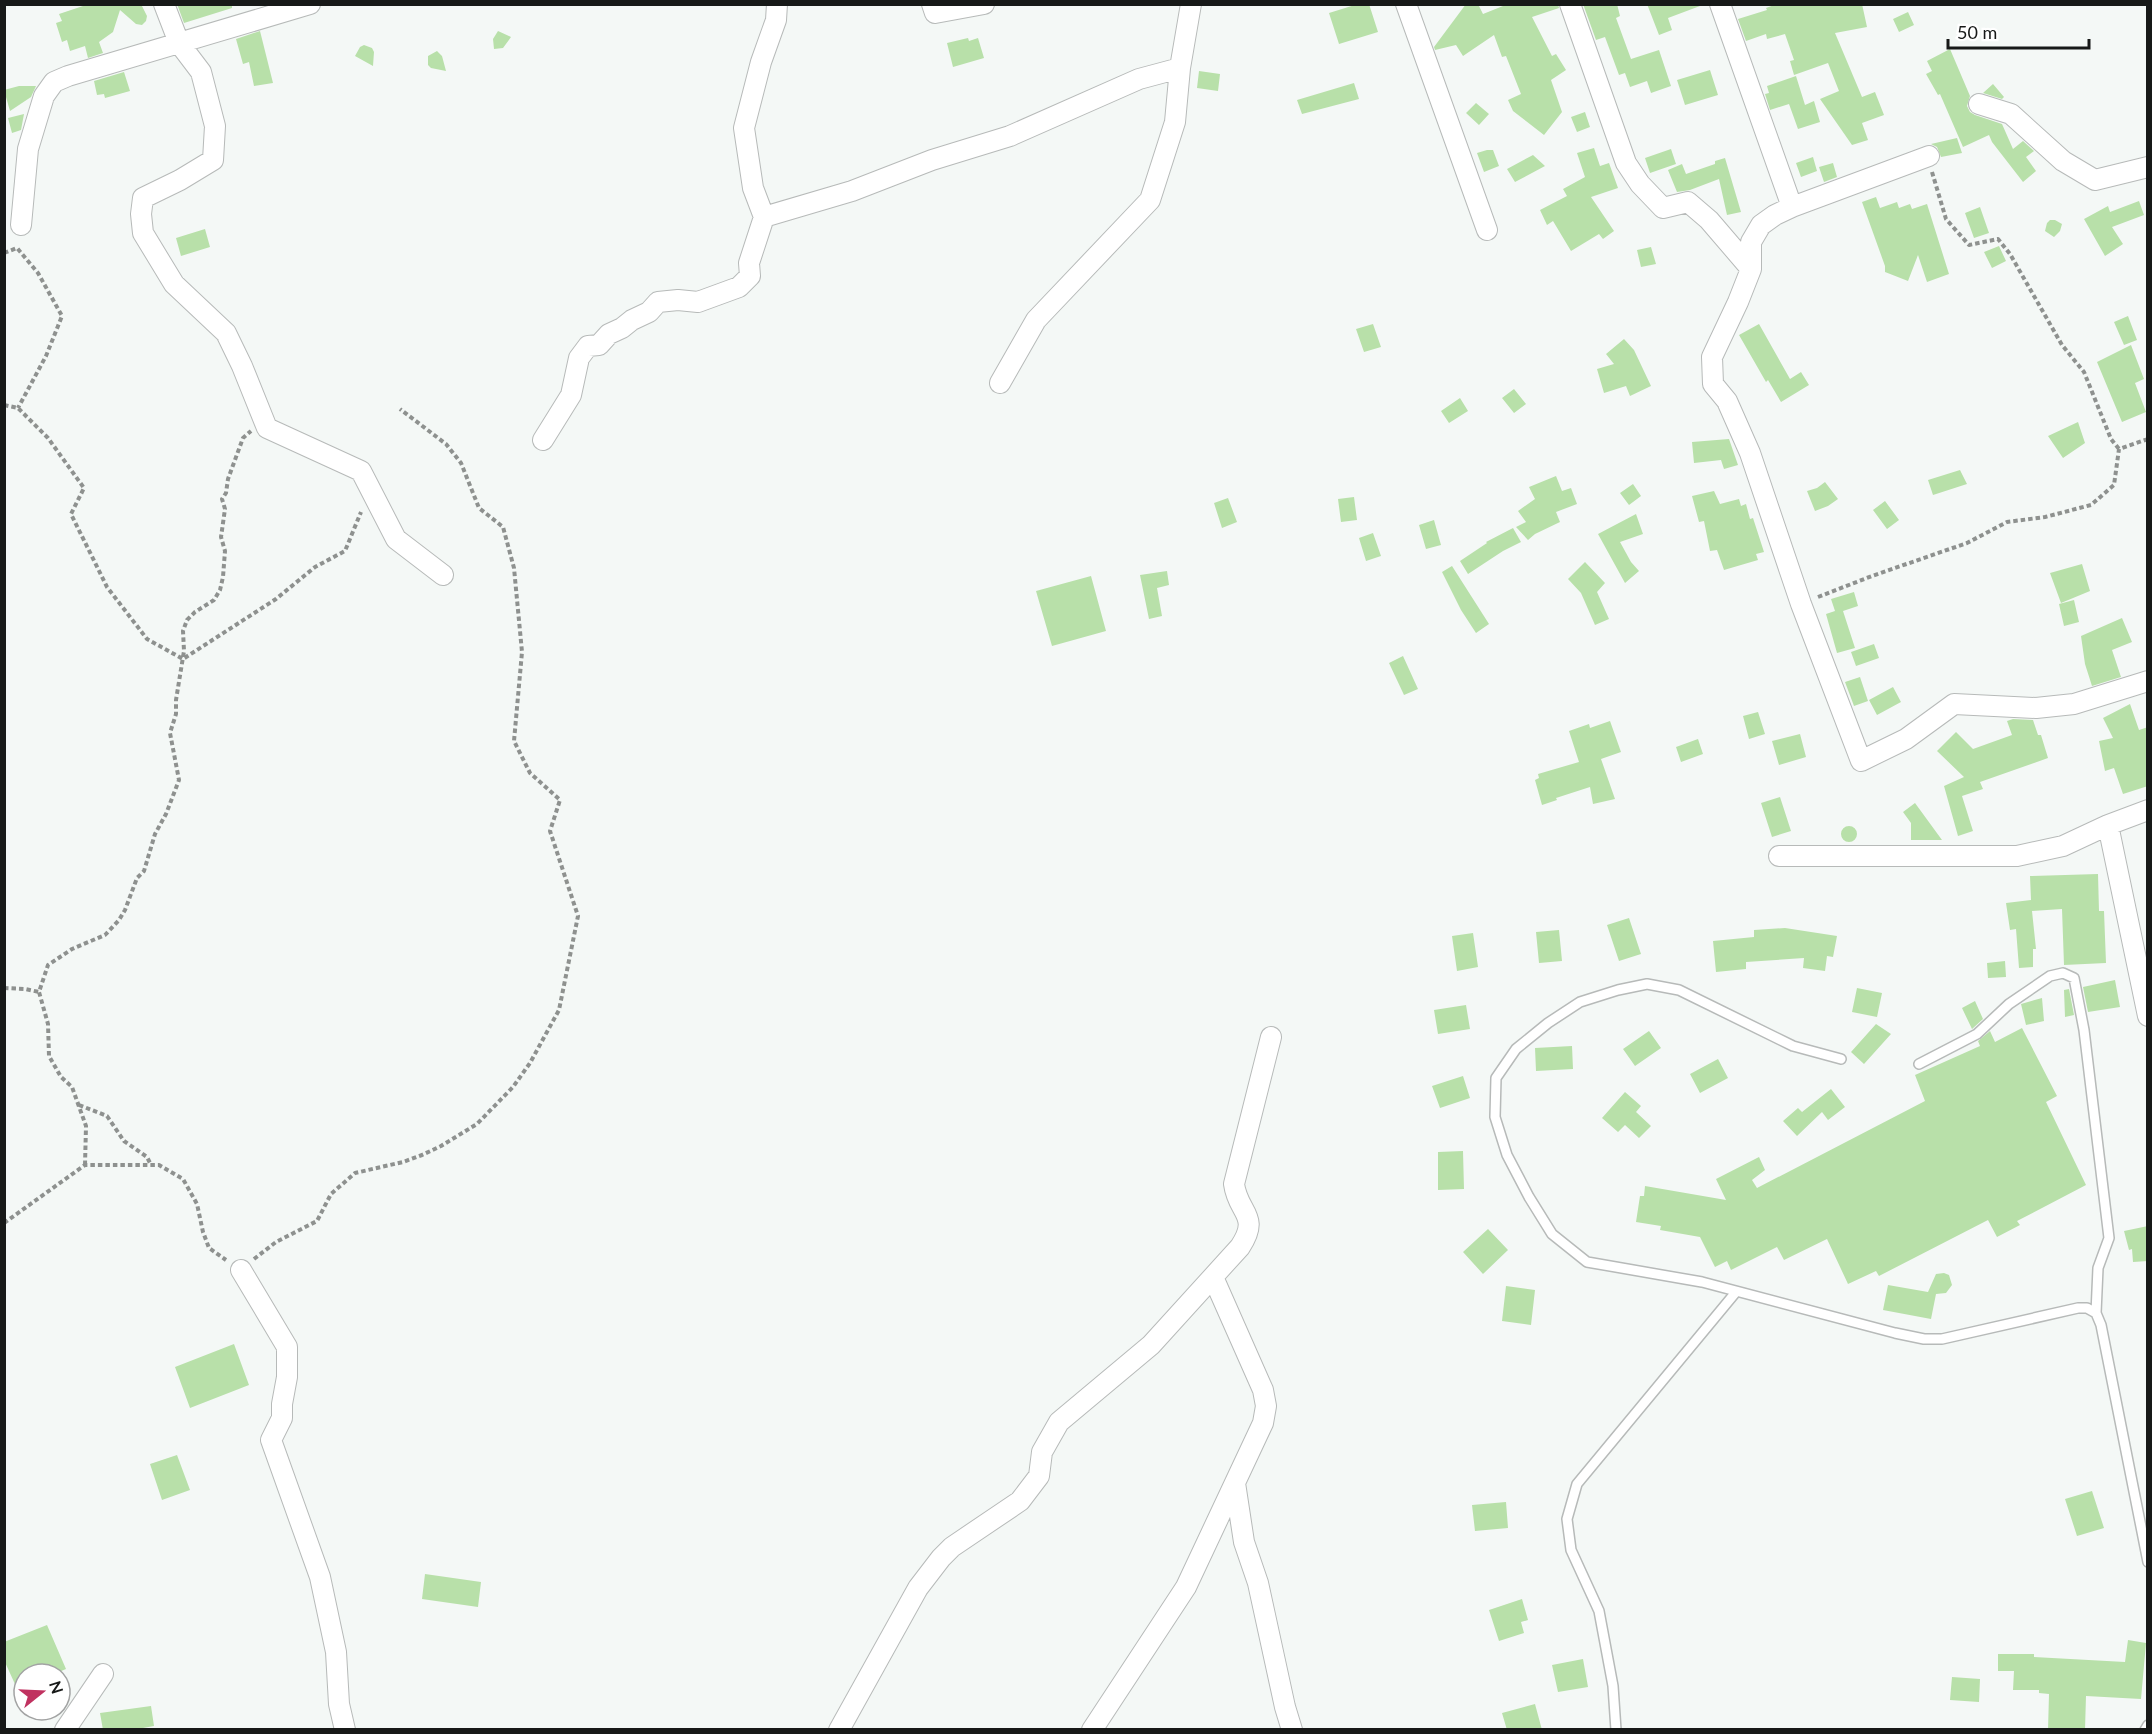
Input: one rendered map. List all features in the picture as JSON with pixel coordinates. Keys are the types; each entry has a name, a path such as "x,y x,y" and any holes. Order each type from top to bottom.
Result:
{"street":[{"path":"164,4 179,43 201,72 215,126 213,160 180,180 143,198 141,214 143,234 174,284 226,333 243,366 267,428 361,471 396,539 443,575"},
{"path":"21,225 28,149 44,96 54,82 310,4"},
{"path":"543,440 571,395 579,358 588,346 598,345 609,334 649,312 658,302 678,300 698,302 739,287 750,276 749,263 764,217 753,188 744,128 761,62 776,20 777,4"},
{"path":"932,4 935,13 984,4"},
{"path":"1000,383 1036,320 1150,200 1175,122 1180,68 1191,4"},
{"path":"1406,4 1487,230"},
{"path":"1570,4 1626,163 1640,184 1664,208 1688,202 1709,220 1751,268"},
{"path":"1720,4 1792,207"},
{"path":"764,217 852,191 932,160 1010,136 1139,79 1180,68"},
{"path":"1979,104 2012,114 2063,161 2095,180 2148,167"},
{"path":"1929,156 1792,207 1761,225 1750,242 1751,268 1712,357 1713,384 1727,401 1750,453 1801,604 1861,761 1906,739 1954,704 2036,708 2074,704 2148,681"},
{"path":"1779,856 2017,856 2063,846 2148,810"},
{"path":"2108,825 2148,1016"},
{"path":"839,1730 918,1588 941,1558 952,1547 1020,1501 1040,1476 1042,1452 1059,1422 1151,1345 1240,1247 1249,1233 1248,1218 1235,1193 1234,1184 1271,1037"},
{"path":"241,1270 282,1335 287,1347 287,1377 282,1418 271,1440 320,1577 336,1652 339,1704 345,1730"},
{"path":"1092,1730 1186,1587 1263,1424 1266,1406 1263,1390 1213,1277"},
{"path":"1235,1483 1244,1542 1258,1583 1292,1730"},
{"path":"65,1730 104,1674"}],"lane":[{"path":"1919,1064 1977,1034 2009,1004 2050,976 2062,973 2074,978 2084,1030 2109,1238 2098,1268 2096,1312 2101,1325 2148,1562"},
{"path":"1841,1059 1793,1046 1679,990 1647,984 1580,1002 1515,1049 1496,1078 1495,1117 1507,1155 1552,1234 1587,1262 1702,1282 1895,1334 1933,1340 2078,1308 2087,1308 2096,1312"},
{"path":"1616,1730 1613,1686 1599,1611 1571,1550 1567,1519 1577,1484 1736,1292"},
{"path":"2145,1730 2148,1725"}],"path":[{"path":"1801,604 1967,543 2007,522 2044,517 2091,505 2114,485 2119,449 2111,439 2084,372 2062,345 2010,254 1998,239 1970,245 1946,219 1935,187 1929,156"},
{"path":"4,253 17,248 38,273 62,316 46,356 18,408"},
{"path":"4,405 18,408 48,438 84,488 71,514 107,587 147,639 183,659"},
{"path":"4,1223 85,1165 159,1165 183,1179 197,1204 209,1248 241,1270 276,1242 317,1221 331,1194 355,1173 403,1162 441,1146 477,1124 513,1087 530,1063 558,1010 578,916 550,831 560,800 530,773 514,741 522,652 514,568 503,527 479,507 461,463 451,451 400,409"},
{"path":"85,1165 86,1126 72,1087 61,1077 49,1056 48,1024 39,992 48,965 72,949 105,935 119,920 137,878 144,871 154,834 166,814 179,780 170,733 176,714 184,651 183,631 187,620 214,600 220,590 225,551 221,537 225,508 222,499 226,493 228,479 243,438 256,428"},
{"path":"2119,449 2148,439"},
{"path":"183,659 276,599 315,567 345,551 362,510"},
{"path":"4,988 25,988 39,992"},
{"path":"79,1104 107,1116 124,1141 147,1157 151,1164"}],"building":[{"path":"89,4 141,4 147,16 146,21 142,25 136,24 120,10 113,32 99,42 103,53 88,58 85,46 70,51 67,40 62,42 56,23 62,21 59,14"},
{"path":"177,4 232,4 232,8 184,23"},
{"path":"1358,4 1369,4 1378,32 1339,44 1329,13"},
{"path":"1466,4 1478,4 1483,14 1508,4 1558,4 1559,8 1532,17 1552,56 1556,54 1566,70 1551,80 1562,112 1544,135 1513,111 1508,100 1521,94 1506,56 1502,57 1494,35 1463,56 1456,45 1435,50 1434,47"},
{"path":"1583,4 1617,4 1620,16 1616,18 1631,59 1659,50 1671,86 1651,93 1647,81 1630,87 1625,73 1619,75 1605,37 1596,40"},
{"path":"1647,4 1700,4 1700,6 1668,18 1672,30 1659,35"},
{"path":"1777,4 1862,4 1867,27 1835,33 1862,97 1875,92 1884,115 1862,123 1868,140 1852,145 1820,99 1839,91 1828,63 1794,75 1790,61 1794,60 1785,34 1767,39 1766,34 1746,41 1738,19 1767,10 1766,8"},
{"path":"1908,12 1914,25 1899,32 1893,19"},
{"path":"260,31 273,83 254,86 249,62 243,64 236,39"},
{"path":"498,31 511,37 503,48 494,49 493,39"},
{"path":"968,38 969,41 978,38 984,58 953,67 947,43"},
{"path":"364,45 372,48 374,52 373,66 355,56 360,47"},
{"path":"1950,49 1970,96 1967,106 1970,112 2002,124 2013,149 2023,141 2034,151 2026,157 2036,171 2023,182 1989,135 1963,147 1940,94 1938,95 1926,74 1932,71 1927,61"},
{"path":"437,51 442,56 446,71 431,68 428,65 428,56"},
{"path":"1710,70 1718,95 1685,105 1677,80"},
{"path":"1199,71 1220,74 1218,91 1197,88"},
{"path":"124,72 130,91 105,98 104,94 97,95 94,81"},
{"path":"1796,76 1805,105 1814,101 1820,122 1798,129 1789,104 1770,110 1765,94 1769,93 1767,86"},
{"path":"1354,83 1359,99 1302,114 1297,100"},
{"path":"1993,84 2004,97 2002,99 1983,93"},
{"path":"19,86 36,86 31,97 10,111 4,90"},
{"path":"1476,103 1489,114 1479,125 1466,113"},
{"path":"1585,112 1590,127 1577,132 1571,117"},
{"path":"24,114 21,130 12,133 8,118"},
{"path":"1957,138 1962,153 1941,157 1937,147 1931,144"},
{"path":"1594,148 1600,166 1609,163 1618,188 1591,197 1614,231 1603,239 1599,234 1571,251 1553,221 1547,225 1540,210 1567,196 1563,189 1585,177 1577,153"},
{"path":"1671,149 1676,164 1650,173 1645,158"},
{"path":"1493,150 1499,166 1484,172 1477,153"},
{"path":"1533,155 1545,166 1515,182 1507,169"},
{"path":"1813,157 1817,171 1801,177 1796,163"},
{"path":"1725,158 1741,212 1727,215 1719,179 1690,190 1677,192 1668,170 1682,164 1686,174"},
{"path":"1833,163 1837,177 1824,182 1819,167"},
{"path":"1876,197 1880,208 1897,202 1899,208 1910,204 1912,209 1927,204 1949,274 1927,282 1918,255 1908,281 1885,272 1885,266 1862,202"},
{"path":"2139,201 2144,215 2112,227 2123,244 2105,256 2084,219 2108,206 2110,212"},
{"path":"1980,207 1989,233 1974,238 1965,213"},
{"path":"2050,220 2062,224 2060,231 2054,237 2045,231"},
{"path":"205,229 210,247 181,256 176,238"},
{"path":"1999,246 2006,261 1992,268 1984,252"},
{"path":"1651,247 1656,264 1641,267 1637,250"},
{"path":"2128,316 2137,340 2124,345 2114,322"},
{"path":"1373,324 1381,347 1364,352 1356,329"},
{"path":"1759,324 1790,379 1801,372 1809,385 1781,402 1768,380 1766,382 1739,335"},
{"path":"1624,339 1634,350 1651,386 1630,396 1626,386 1604,393 1597,369 1614,364 1606,354"},
{"path":"2131,345 2144,379 2135,383 2146,412 2122,422 2097,362"},
{"path":"1514,389 1526,404 1514,413 1502,398"},
{"path":"1460,398 1468,411 1449,423 1441,411"},
{"path":"2078,422 2085,443 2063,458 2048,436"},
{"path":"1729,439 1738,465 1724,469 1721,460 1694,463 1692,442"},
{"path":"1960,470 1967,484 1933,495 1928,480"},
{"path":"1556,476 1562,491 1571,488 1577,504 1556,512 1560,522 1528,540 1516,527 1526,522 1518,511 1535,499 1529,487"},
{"path":"1825,482 1838,499 1815,511 1807,491"},
{"path":"1633,484 1641,496 1629,505 1620,493"},
{"path":"1714,491 1720,504 1739,499 1741,506 1746,504 1764,552 1756,554 1758,560 1724,570 1717,550 1710,551 1704,521 1699,522 1692,496"},
{"path":"1354,497 1357,520 1341,522 1338,499"},
{"path":"1228,498 1237,522 1222,528 1214,503"},
{"path":"1885,501 1899,520 1887,529 1873,510"},
{"path":"1636,514 1643,534 1620,542 1639,571 1625,583 1598,534"},
{"path":"1434,520 1441,545 1426,549 1419,525"},
{"path":"1513,528 1521,542 1468,574 1460,561 1486,542"},
{"path":"1373,533 1381,556 1366,561 1359,538"},
{"path":"1585,562 1605,583 1597,592 1609,619 1595,625 1581,593 1568,579"},
{"path":"2082,564 2090,591 2061,603 2050,573"},
{"path":"1452,566 1489,624 1476,633 1461,610 1442,572"},
{"path":"1167,571 1169,585 1157,588 1162,616 1149,619 1140,575"},
{"path":"1091,576 1106,631 1052,646 1036,591"},
{"path":"1854,592 1858,606 1843,611 1855,648 1837,653 1826,614 1835,611 1831,599"},
{"path":"2074,600 2079,622 2064,626 2059,604"},
{"path":"2122,618 2132,642 2112,650 2121,677 2092,686 2085,664 2081,636"},
{"path":"1874,644 1879,658 1856,666 1851,652"},
{"path":"1403,656 1418,689 1404,695 1389,663"},
{"path":"1860,677 1868,701 1854,706 1845,682"},
{"path":"1893,687 1901,702 1877,715 1869,700"},
{"path":"2130,704 2139,730 2148,727 2148,786 2123,794 2114,768 2105,771 2099,741 2113,738 2103,718"},
{"path":"1758,712 1765,734 1749,739 1743,716"},
{"path":"2033,720 2038,735 2041,735 2048,758 1980,782 1983,789 1962,796 1973,831 1958,836 1944,786 1964,777 1937,751 1956,732 1973,749 2012,735 2007,721"},
{"path":"1610,721 1621,752 1601,759 1615,799 1593,804 1590,787 1542,805 1535,780 1539,778 1538,774 1579,762 1569,731 1589,724 1590,728"},
{"path":"1800,734 1806,757 1779,765 1772,741"},
{"path":"1698,739 1703,754 1681,762 1676,747"},
{"path":"1780,797 1791,831 1772,837 1761,803"},
{"path":"1915,803 1942,840 1911,840 1911,823 1903,812"},
{"path":"1849,826 1855,828 1857,834 1855,840 1849,842 1843,840 1841,834 1843,828"},
{"path":"2098,874 2099,911 2104,911 2106,963 2064,965 2062,909 2032,911 2036,949 2033,949 2033,967 2019,968 2016,929 2010,930 2006,903 2031,900 2030,876"},
{"path":"1629,918 1641,954 1619,961 1607,925"},
{"path":"1785,928 1837,936 1833,957 1827,956 1825,971 1803,968 1804,958 1746,962 1746,969 1716,972 1713,941 1754,937 1754,930"},
{"path":"1559,930 1562,961 1539,963 1536,932"},
{"path":"1473,933 1478,967 1457,971 1452,936"},
{"path":"2005,961 2006,977 1988,978 1987,963"},
{"path":"2115,980 2120,1007 2088,1012 2083,987"},
{"path":"1857,988 1882,993 1877,1017 1852,1012"},
{"path":"2069,989 2074,1015 2065,1017 2064,990"},
{"path":"2042,998 2044,1021 2026,1025 2021,1004"},
{"path":"1975,1001 1983,1019 1972,1029 1962,1008"},
{"path":"1466,1005 1470,1029 1438,1034 1434,1010"},
{"path":"1876,1024 1891,1034 1864,1064 1851,1052"},
{"path":"2022,1028 2057,1096 2046,1102 2086,1185 2017,1221 2020,1225 1997,1237 1988,1220 1879,1276 1876,1271 1848,1284 1827,1239 1784,1260 1777,1247 1731,1270 1727,1261 1715,1267 1700,1237 1660,1230 1661,1226 1636,1222 1640,1196 1644,1196 1645,1186 1726,1200 1716,1179 1759,1157 1765,1170 1752,1180 1757,1188 1925,1101 1915,1075 1980,1046 1978,1041 1990,1031 1995,1042"},
{"path":"1649,1031 1661,1048 1635,1066 1623,1049"},
{"path":"1572,1046 1573,1069 1536,1071 1535,1048"},
{"path":"1718,1059 1728,1078 1700,1093 1690,1074"},
{"path":"1463,1076 1470,1098 1440,1108 1432,1086"},
{"path":"1831,1089 1845,1107 1828,1120 1822,1112 1797,1136 1783,1121 1798,1108 1802,1112"},
{"path":"1625,1092 1641,1106 1636,1112 1651,1126 1639,1138 1625,1125 1618,1132 1602,1118"},
{"path":"1463,1151 1464,1189 1438,1190 1438,1152"},
{"path":"2148,1226 2148,1261 2133,1262 2132,1249 2129,1250 2124,1231"},
{"path":"1488,1229 1508,1250 1483,1274 1463,1252"},
{"path":"1936,1274 1949,1275 1952,1285 1946,1293 1936,1294 1931,1319 1883,1310 1888,1285 1928,1292"},
{"path":"1506,1286 1535,1290 1531,1325 1502,1321"},
{"path":"234,1344 249,1385 190,1408 175,1367"},
{"path":"177,1455 190,1490 162,1500 150,1464"},
{"path":"2092,1491 2104,1528 2077,1536 2065,1499"},
{"path":"1506,1502 1508,1528 1475,1531 1472,1505"},
{"path":"425,1574 481,1582 478,1607 422,1599"},
{"path":"1522,1599 1528,1620 1521,1622 1524,1633 1499,1641 1489,1610"},
{"path":"47,1625 63,1662 12,1662 12,1678 4,1660 4,1642"},
{"path":"2128,1640 2146,1643 2141,1699 2086,1696 2085,1730 2048,1730 2049,1694 2039,1693 2039,1690 2013,1690 2014,1671 1998,1671 1998,1654 2034,1654 2034,1657 2125,1662"},
{"path":"1583,1659 1588,1687 1558,1692 1552,1665"},
{"path":"1952,1677 1980,1679 1979,1702 1950,1700"},
{"path":"1535,1704 1542,1730 1507,1730 1502,1713"},
{"path":"151,1706 154,1726 132,1730 103,1730 100,1713"}]}
